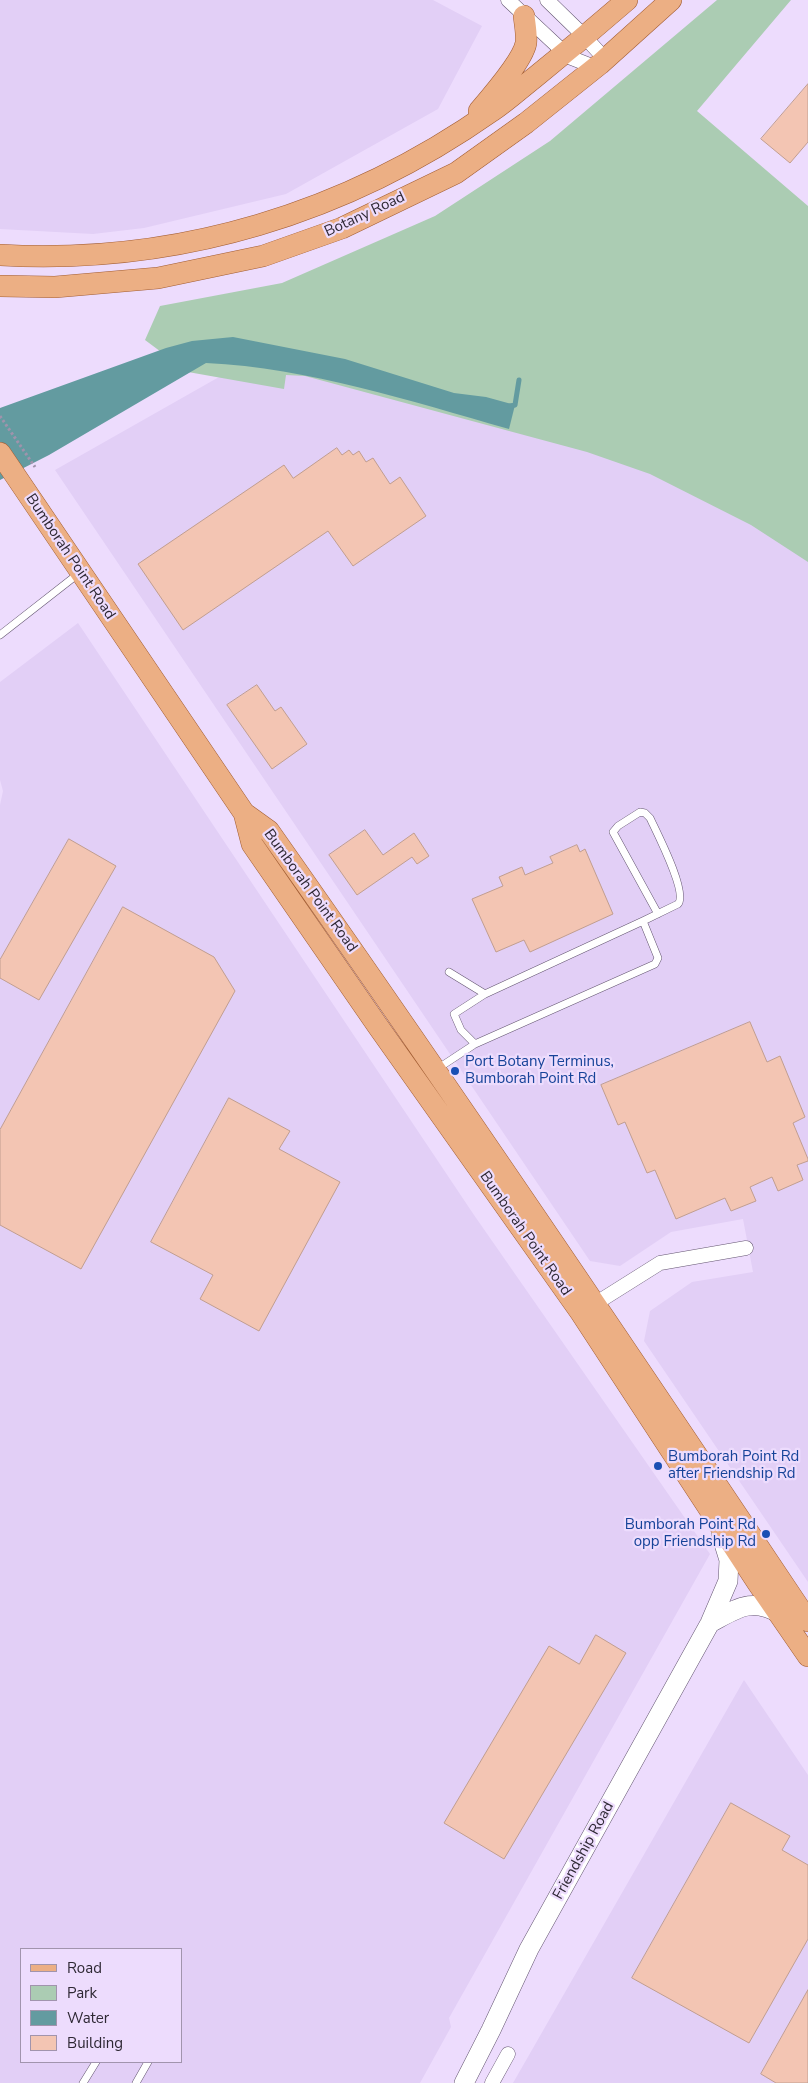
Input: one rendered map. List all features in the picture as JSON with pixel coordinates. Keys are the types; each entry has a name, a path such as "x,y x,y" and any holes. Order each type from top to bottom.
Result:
{"main road":[{"name":"Botany Road","path":"0,255 46,257 115,254 179,244 256,227 318,206 382,177 457,135 494,110 627,0"},
{"name":"Botany Road","path":"3,289 81,286 158,278 263,256 342,228 456,172 526,123 602,61 671,0"},
{"path":"457,135 492,96 520,57 526,44 524,16"},
{"name":"Bumborah Point Road","path":"0,438 15,476"},
{"name":"Bumborah Point Road","path":"0,453 244,812 269,831 436,1069 589,1308 716,1521 808,1656"},
{"name":"Bumborah Point Road","path":"244,812 252,844 377,1025 589,1308 808,1621"}],"street":[{"path":"508,0 569,57 592,66 602,61 584,36 547,0"},
{"path":"377,1025 396,1011"},
{"path":"589,1308 660,1263 746,1248"},
{"name":"Friendship Road","path":"464,2083 492,2030 529,1949 710,1623 728,1581 729,1560 716,1521"},
{"path":"710,1623 745,1606 765,1606 808,1630"},
{"path":"492,2083 508,2054"}],"lane":[{"path":"0,635 81,573"},
{"path":"475,1044 461,1030 454,1014 485,994 643,921 658,914 678,904 682,896 673,869 650,818 645,813 640,812 618,826 613,832 658,914"},
{"path":"436,1069 475,1044 655,964 658,958 643,921"},
{"path":"449,972 485,994"},
{"path":"83,2083 95,2063"},
{"path":"136,2083 147,2063"}],"path":[{"path":"0,416 35,466"}],"shaded area":[{"path":"0,0 433,0 482,26 438,109 286,194 144,228 93,234 0,229"},
{"path":"279,343 445,386 808,536 808,1582 644,1341 650,1311 692,1282 753,1272 743,1219 671,1232 620,1266 590,1261 55,470"},
{"path":"78,623 474,1215 710,1554 449,2018 451,2027 420,2083 0,2083 0,805 3,791 0,780 0,682"},
{"path":"744,1680 808,1775 808,2083 513,2083"}],"green space":[{"path":"717,0 791,0 697,111 808,206 808,562 751,525 650,474 587,452 305,376 286,375 284,389 188,372 145,340 160,306 282,283 435,216 550,141"}],"water":[{"path":"233,337 345,359 454,393 486,397 515,405 509,429 359,387 283,371 206,363 49,455 0,480 0,408 166,348 192,341"}],"building":[{"path":"808,84 808,142 790,163 761,139"},
{"path":"337,448 342,455 349,450 353,455 359,451 366,462 373,458 390,484 400,477 426,516 353,566 328,531 183,630 138,564 284,465 293,478"},
{"path":"257,685 275,711 281,707 307,744 272,769 227,705"},
{"path":"365,830 383,855 414,833 429,856 417,864 412,857 357,895 329,855"},
{"path":"69,839 116,866 39,1000 0,978 0,960"},
{"path":"577,845 580,852 585,849 613,914 530,952 524,940 496,952 472,899 503,886 499,877 522,867 525,875 553,863 550,857"},
{"path":"123,907 214,957 235,991 81,1269 0,1225 0,1130"},
{"path":"750,1022 767,1062 780,1056 805,1117 793,1123 808,1159 808,1161 797,1165 803,1180 778,1191 772,1177 750,1187 756,1201 731,1211 725,1198 676,1219 655,1170 647,1173 625,1122 618,1125 601,1085"},
{"path":"229,1098 290,1131 279,1149 340,1182 259,1331 200,1299 213,1275 151,1242"},
{"path":"596,1635 626,1653 504,1859 444,1823 549,1646 579,1664"},
{"path":"731,1803 790,1836 782,1850 808,1865 808,1939 749,2043 632,1978"},
{"path":"808,1990 808,2083 776,2083 761,2074"}],"waterway":[{"path":"510,406 515,405 519,380"}],"place":[{"name":"Port Botany Terminus, Bumborah Point Rd","path":"455,1071"},
{"name":"Bumborah Point Rd after Friendship Rd","path":"658,1466"},
{"name":"Bumborah Point Rd opp Friendship Rd","path":"766,1534"}]}
